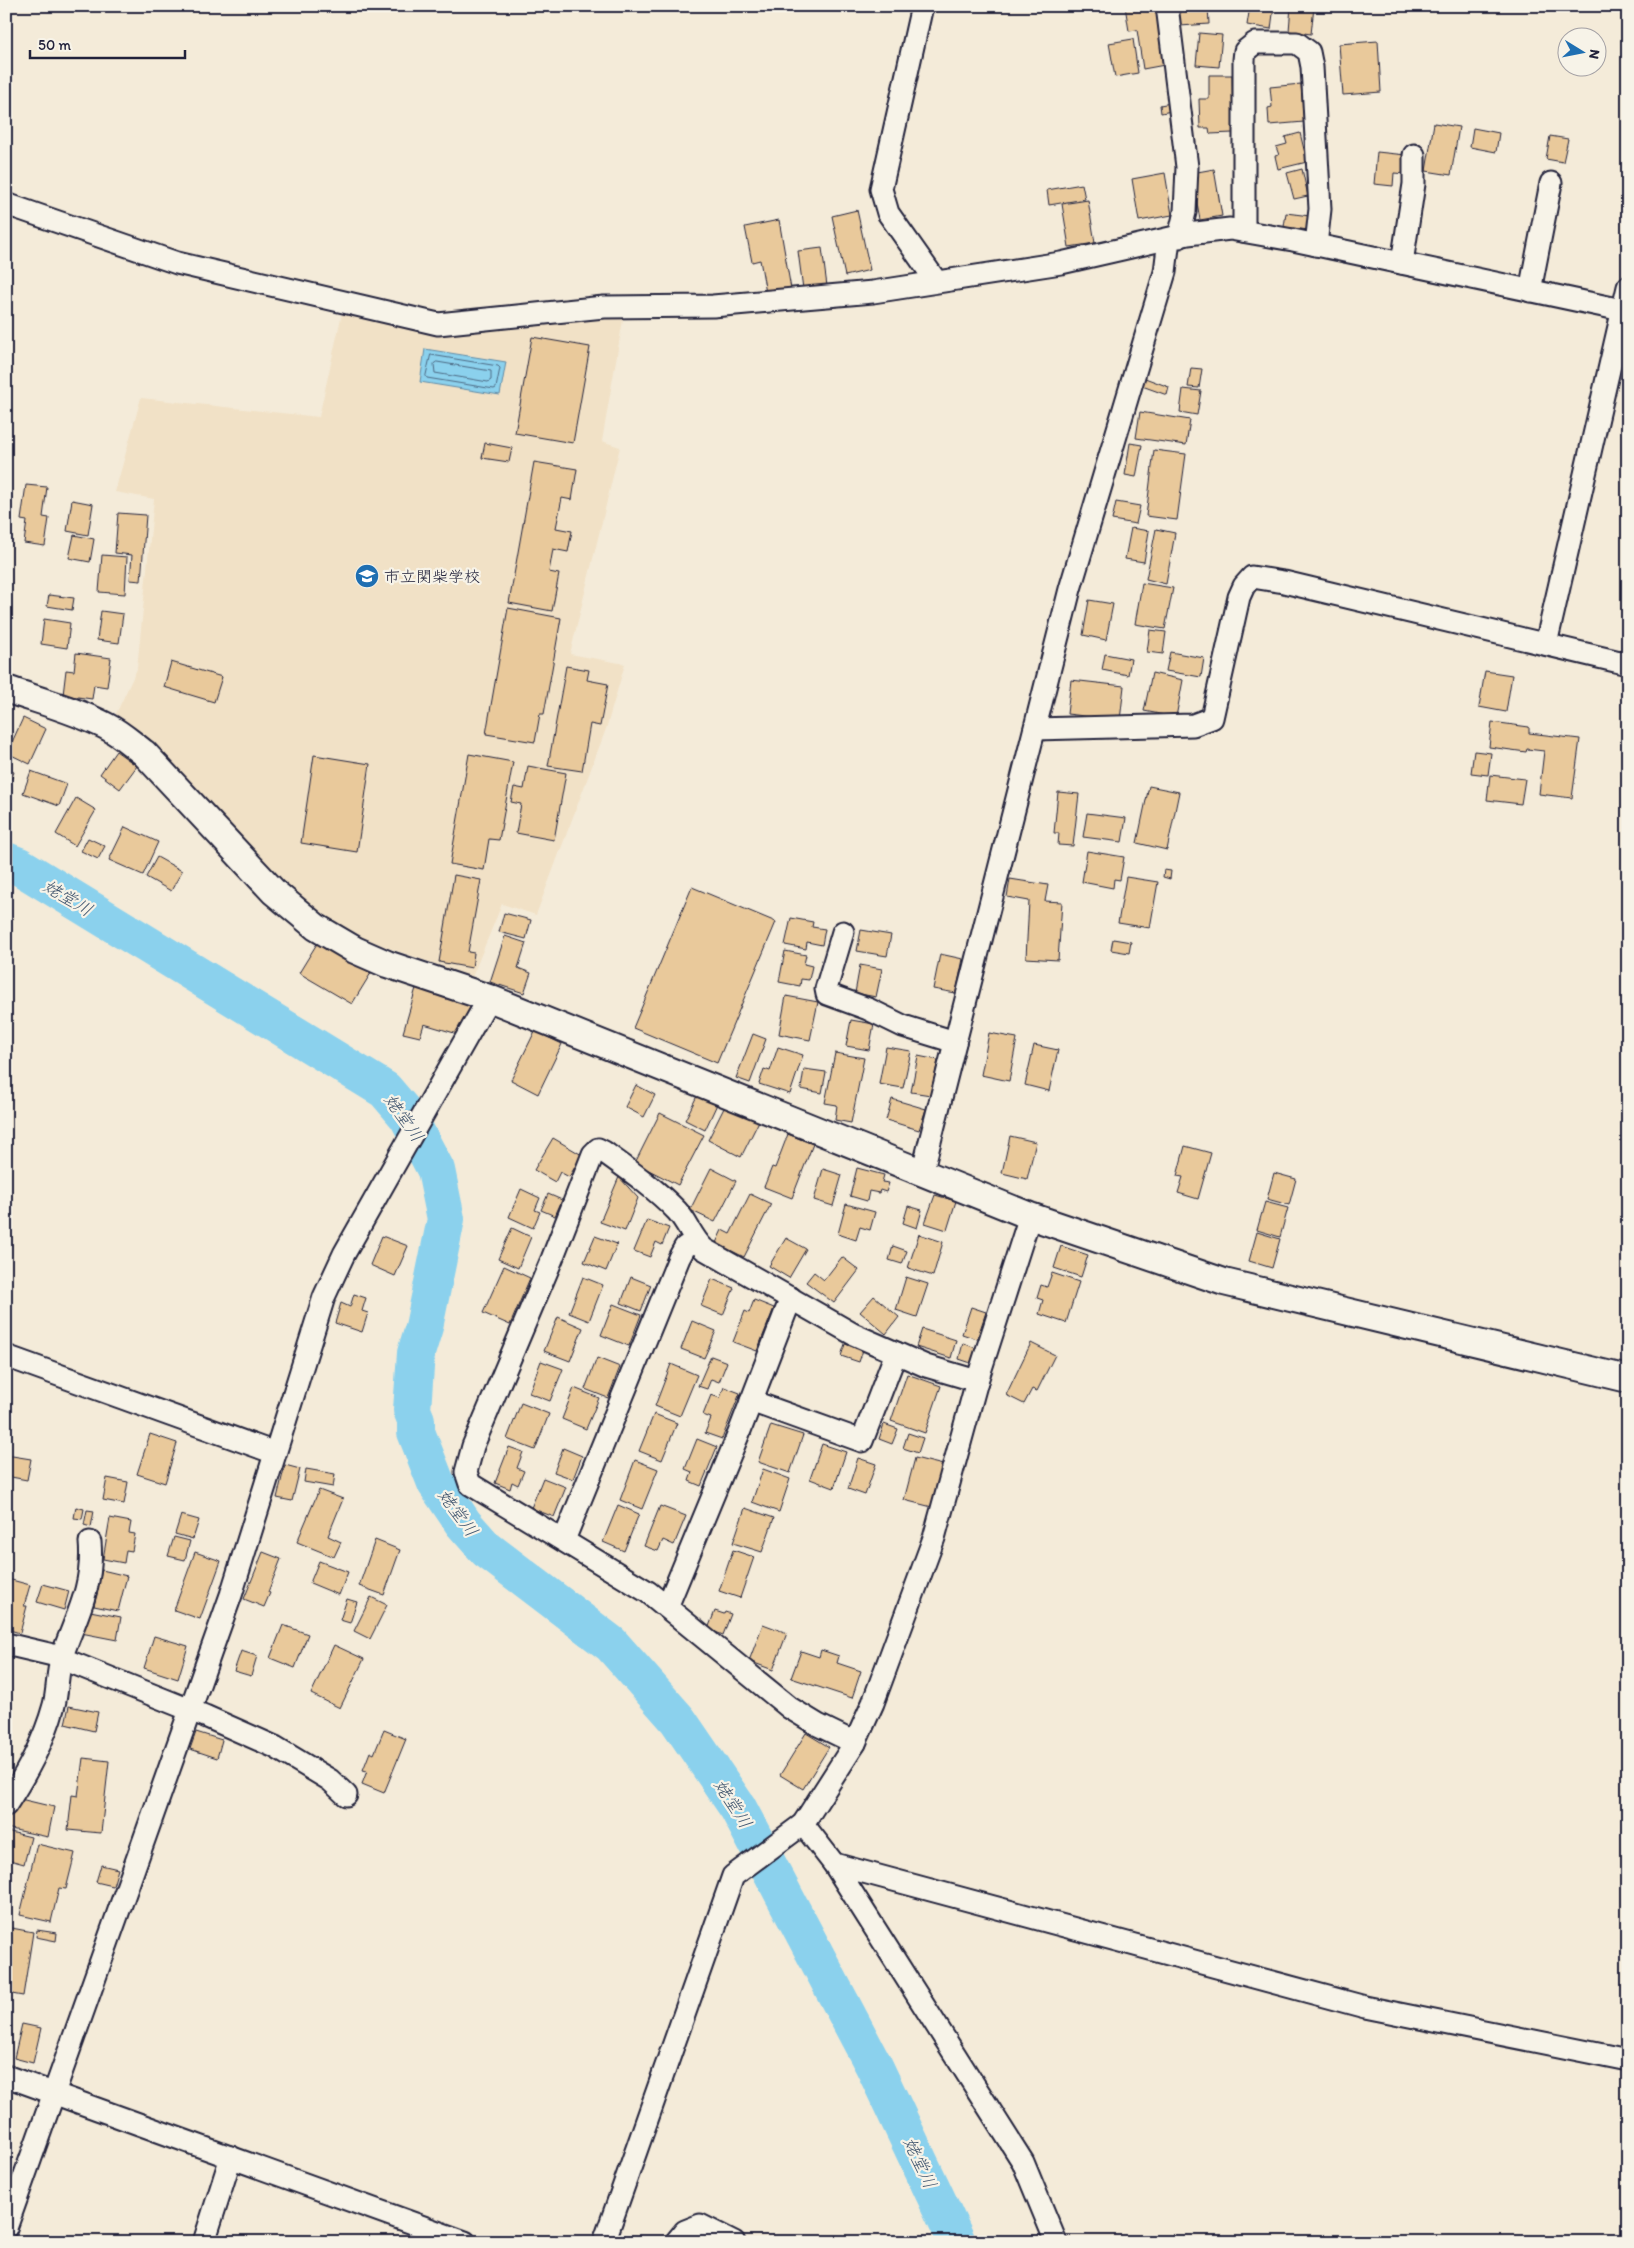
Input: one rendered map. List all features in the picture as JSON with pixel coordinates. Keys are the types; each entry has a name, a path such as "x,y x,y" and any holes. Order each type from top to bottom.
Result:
{"street":[{"path":"922,6 881,189 888,214 936,281"},
{"path":"922,1173 1070,589 1174,238 1185,212 1187,167 1167,6"},
{"path":"1244,231 1245,51 1256,44 1297,43 1309,52 1312,67 1320,209 1316,245"},
{"path":"1402,263 1414,184 1414,155"},
{"path":"1530,291 1551,183"},
{"path":"6,204 178,263 438,324 604,307 713,306 873,292 1061,263 1215,230 1244,231 1316,245 1622,310"},
{"path":"1546,644 1628,287"},
{"path":"1035,728 1193,725 1212,718 1239,597 1244,586 1252,576 1628,664"},
{"path":"6,690 107,727 138,749 263,882 298,914 316,927 356,950 378,960 489,998 1030,1216 1224,1282 1628,1380"},
{"path":"843,932 826,989 827,994 868,1009 904,1026 955,1042"},
{"path":"6,2228 55,2094 188,1710 243,1558 324,1297 344,1254 489,998"},
{"path":"855,1743 818,1725 790,1708 648,1592 470,1484 466,1472 473,1446 552,1259 593,1154 598,1149 645,1183 677,1212 690,1229 695,1241 704,1249 853,1334 926,1366 977,1381"},
{"path":"604,2242 732,1876 798,1828 855,1743 873,1703 934,1538 977,1381 1030,1216"},
{"path":"564,1540 679,1258 685,1247 695,1241"},
{"path":"667,1608 791,1298"},
{"path":"751,1400 862,1441 896,1352"},
{"path":"6,1356 275,1453"},
{"path":"6,1806 32,1764 54,1704 61,1659 88,1588 91,1559 90,1542"},
{"path":"6,1644 61,1659 274,1747 330,1780 346,1795"},
{"path":"798,1828 834,1864 1023,2162 1056,2242"},
{"path":"834,1864 1365,2007 1628,2060"},
{"path":"6,2076 465,2242"},
{"path":"204,2242 231,2158"},
{"path":"676,2242 685,2231 700,2225 734,2242"}],"shaded area":[{"name":"市立関柴学校","path":"343,309 443,331 624,314 602,441 620,447 570,654 625,664 606,729 536,915 502,904 472,977 386,947 345,930 296,893 115,716 137,669 154,499 115,492 141,398 319,417"}],"water":[{"path":"425,349 506,362 500,395 420,382"}],"building":[{"path":"1125,6 1160,6 1170,64 1143,69 1137,30 1129,31"},
{"path":"1178,6 1208,6 1209,24 1180,26"},
{"path":"1250,6 1274,6 1271,29 1247,25"},
{"path":"1291,6 1314,7 1311,34 1289,31"},
{"path":"1199,33 1222,35 1219,67 1196,65"},
{"path":"1133,39 1138,73 1115,77 1109,43"},
{"path":"1378,41 1381,92 1343,95 1339,44"},
{"path":"1209,75 1232,75 1233,133 1210,134 1209,128 1200,128 1199,99 1209,99"},
{"path":"1301,84 1304,122 1269,125 1268,108 1272,107 1270,87"},
{"path":"1171,103 1172,111 1161,113 1160,105"},
{"path":"1434,123 1459,127 1451,175 1426,171"},
{"path":"1473,128 1499,133 1496,152 1470,147"},
{"path":"1300,133 1307,162 1278,169 1275,156 1279,155 1276,147 1287,144 1285,137"},
{"path":"1550,136 1568,139 1563,162 1546,159"},
{"path":"1377,152 1406,155 1405,174 1394,173 1393,186 1374,184"},
{"path":"1214,169 1222,216 1200,220 1192,173"},
{"path":"1302,169 1308,196 1294,199 1287,173"},
{"path":"1165,173 1172,215 1139,221 1132,179"},
{"path":"1082,184 1085,199 1049,205 1047,190"},
{"path":"1088,200 1095,243 1069,247 1062,204"},
{"path":"857,210 870,270 845,276 832,216"},
{"path":"1286,213 1310,216 1309,230 1284,227"},
{"path":"779,220 791,289 766,293 760,260 752,262 745,227"},
{"path":"822,248 827,286 803,289 798,251"},
{"path":"532,337 590,347 573,443 515,433"},
{"path":"1191,368 1202,369 1199,388 1188,387"},
{"path":"1145,378 1169,387 1167,395 1142,386"},
{"path":"1183,389 1201,391 1197,415 1180,412"},
{"path":"1140,412 1190,420 1186,445 1136,438"},
{"path":"485,443 512,448 509,462 482,458"},
{"path":"1130,443 1142,445 1136,477 1125,475"},
{"path":"1154,450 1186,454 1177,520 1146,516"},
{"path":"534,462 577,469 572,500 562,498 556,528 572,531 568,552 553,549 549,572 559,574 552,611 509,603"},
{"path":"26,485 47,487 43,517 49,518 45,546 24,543 27,521 21,520"},
{"path":"72,500 93,504 88,535 67,531"},
{"path":"1116,502 1140,506 1136,524 1112,520"},
{"path":"118,513 146,515 141,581 130,580 132,555 115,553"},
{"path":"1131,528 1149,531 1144,562 1125,559"},
{"path":"1156,529 1175,533 1166,584 1146,579"},
{"path":"74,535 94,539 90,562 69,558"},
{"path":"102,555 127,557 125,594 99,592"},
{"path":"1142,583 1173,588 1165,629 1135,624"},
{"path":"49,595 74,598 72,610 47,606"},
{"path":"1089,600 1113,604 1106,640 1083,635"},
{"path":"508,608 561,618 544,714 540,714 535,742 486,734"},
{"path":"101,611 123,614 119,643 97,640"},
{"path":"44,619 70,623 67,648 41,644"},
{"path":"1150,630 1166,632 1163,654 1147,652"},
{"path":"1170,652 1204,658 1201,677 1166,671"},
{"path":"76,653 111,658 107,687 94,685 92,699 63,695 66,670 74,671"},
{"path":"1105,654 1131,659 1128,675 1102,670"},
{"path":"171,662 222,677 214,702 164,687"},
{"path":"566,666 589,670 587,680 608,684 600,726 590,724 582,771 548,766"},
{"path":"1485,671 1512,675 1506,712 1479,707"},
{"path":"1152,673 1183,680 1176,717 1144,711"},
{"path":"1071,680 1124,686 1120,720 1067,714"},
{"path":"23,718 46,729 30,764 7,753"},
{"path":"1492,722 1529,727 1529,733 1580,739 1572,798 1539,794 1544,751 1527,749 1526,752 1489,747"},
{"path":"116,751 137,766 120,789 100,774"},
{"path":"1474,751 1491,753 1488,775 1471,773"},
{"path":"469,754 513,762 499,840 489,839 484,870 450,864"},
{"path":"314,755 370,764 357,852 301,843"},
{"path":"528,766 566,773 554,840 516,833 521,804 511,802 514,787 524,789"},
{"path":"6,770 14,772 10,783 6,782"},
{"path":"31,771 67,784 59,806 23,793"},
{"path":"1490,775 1525,779 1521,804 1487,800"},
{"path":"1149,786 1179,792 1167,850 1137,843"},
{"path":"1058,792 1079,794 1073,846 1058,845 1059,833 1054,833"},
{"path":"76,798 96,810 75,846 56,834"},
{"path":"1087,813 1126,818 1122,842 1083,837"},
{"path":"125,827 158,842 143,875 109,860"},
{"path":"88,838 105,846 98,859 81,851"},
{"path":"1087,851 1124,857 1120,880 1114,879 1113,888 1082,882"},
{"path":"157,857 182,871 171,891 146,877"},
{"path":"1164,870 1171,871 1170,879 1163,877"},
{"path":"454,875 481,880 468,952 474,953 472,968 439,962"},
{"path":"1126,877 1158,882 1150,928 1118,923"},
{"path":"1010,879 1048,885 1045,901 1062,902 1058,960 1026,958 1029,901 1007,897"},
{"path":"692,887 776,922 717,1063 633,1028"},
{"path":"504,913 531,920 526,939 499,932"},
{"path":"791,918 813,922 812,927 825,929 822,945 807,942 806,949 785,945"},
{"path":"861,930 891,935 887,956 857,951"},
{"path":"505,936 526,943 518,968 531,973 524,993 490,982"},
{"path":"1113,939 1131,942 1129,953 1111,950"},
{"path":"318,942 371,973 352,1004 299,973"},
{"path":"785,951 806,955 804,964 812,966 809,980 801,979 800,986 779,982"},
{"path":"940,954 963,959 956,993 933,989"},
{"path":"860,965 882,969 876,997 855,993"},
{"path":"416,988 473,1004 470,1016 466,1015 461,1035 424,1024 420,1037 403,1033"},
{"path":"786,996 818,1002 810,1040 779,1034"},
{"path":"851,1020 874,1024 869,1050 846,1046"},
{"path":"535,1031 562,1044 538,1094 511,1080"},
{"path":"989,1033 1017,1038 1009,1081 981,1075"},
{"path":"753,1034 766,1039 750,1083 736,1078"},
{"path":"1034,1045 1058,1050 1049,1091 1025,1085"},
{"path":"778,1047 803,1055 790,1094 759,1084 764,1069 770,1071"},
{"path":"886,1047 911,1051 903,1088 879,1084"},
{"path":"835,1053 864,1058 851,1123 835,1120 837,1105 825,1103"},
{"path":"918,1056 938,1060 931,1095 911,1092"},
{"path":"804,1069 826,1072 822,1093 801,1089"},
{"path":"636,1085 655,1095 644,1117 625,1107"},
{"path":"699,1092 718,1102 705,1130 685,1120"},
{"path":"892,1099 926,1109 919,1130 886,1120"},
{"path":"726,1104 759,1121 741,1157 708,1140"},
{"path":"660,1113 704,1135 678,1185 635,1163"},
{"path":"788,1134 813,1144 792,1198 764,1187 772,1167 775,1168"},
{"path":"1010,1136 1036,1142 1027,1179 1002,1173"},
{"path":"553,1138 582,1155 569,1177 560,1172 555,1182 534,1170"},
{"path":"1185,1146 1211,1153 1198,1199 1178,1193 1183,1177 1177,1176"},
{"path":"711,1168 736,1181 715,1222 690,1210"},
{"path":"857,1168 884,1175 882,1182 889,1183 886,1192 880,1190 879,1193 869,1191 867,1201 850,1196"},
{"path":"823,1169 842,1175 833,1206 814,1200"},
{"path":"1274,1173 1296,1179 1289,1205 1267,1199"},
{"path":"619,1177 638,1198 625,1231 600,1222"},
{"path":"521,1189 540,1198 535,1210 540,1212 533,1228 509,1217"},
{"path":"548,1194 562,1200 555,1216 541,1210"},
{"path":"750,1194 771,1204 744,1257 716,1243 722,1230 730,1234"},
{"path":"935,1195 956,1201 947,1230 925,1223"},
{"path":"1265,1202 1288,1208 1280,1237 1257,1230"},
{"path":"846,1204 875,1212 870,1230 860,1227 856,1240 838,1234"},
{"path":"908,1206 922,1210 917,1228 903,1223"},
{"path":"647,1220 669,1228 662,1245 656,1242 650,1257 634,1251"},
{"path":"512,1228 531,1237 518,1268 498,1259"},
{"path":"1257,1232 1280,1239 1272,1268 1249,1261"},
{"path":"919,1234 943,1242 933,1276 908,1268"},
{"path":"382,1236 408,1246 395,1276 370,1265"},
{"path":"595,1236 617,1244 606,1271 584,1262"},
{"path":"786,1238 806,1249 789,1278 769,1266"},
{"path":"893,1246 907,1251 902,1264 889,1260"},
{"path":"1061,1246 1088,1255 1081,1277 1054,1268"},
{"path":"842,1257 859,1270 834,1303 806,1282 814,1272 824,1280"},
{"path":"504,1266 530,1278 510,1325 483,1313"},
{"path":"1052,1273 1079,1282 1066,1323 1039,1314 1043,1300 1037,1298 1041,1285 1047,1287"},
{"path":"583,1277 603,1285 589,1321 569,1313"},
{"path":"631,1277 651,1285 641,1311 621,1303"},
{"path":"906,1277 928,1284 917,1317 896,1310"},
{"path":"712,1279 734,1288 723,1315 701,1306"},
{"path":"354,1294 366,1298 362,1311 368,1313 362,1332 335,1323 341,1303 350,1307"},
{"path":"874,1296 899,1317 886,1334 860,1312"},
{"path":"754,1300 774,1308 757,1351 733,1342 745,1311 749,1313"},
{"path":"613,1304 641,1315 629,1346 601,1335"},
{"path":"971,1307 986,1312 977,1339 962,1334"},
{"path":"558,1317 583,1328 570,1361 544,1351"},
{"path":"692,1321 716,1331 704,1358 681,1349"},
{"path":"922,1329 956,1340 951,1358 916,1347"},
{"path":"963,1343 978,1349 974,1364 959,1359"},
{"path":"1031,1343 1055,1355 1037,1391 1032,1389 1024,1404 1006,1395"},
{"path":"845,1344 863,1350 859,1362 841,1356"},
{"path":"711,1356 727,1362 719,1382 711,1379 707,1389 698,1386"},
{"path":"597,1358 620,1367 608,1398 585,1389"},
{"path":"541,1361 563,1369 550,1401 529,1393"},
{"path":"671,1364 697,1375 680,1416 655,1406"},
{"path":"907,1374 941,1386 925,1433 891,1421"},
{"path":"724,1387 740,1393 722,1439 705,1433 711,1418 703,1415 711,1395 720,1398"},
{"path":"574,1388 599,1398 586,1429 562,1419"},
{"path":"521,1403 549,1414 535,1450 507,1439"},
{"path":"654,1414 677,1423 662,1460 639,1451"},
{"path":"884,1424 898,1429 892,1444 879,1439"},
{"path":"771,1425 803,1435 790,1473 758,1462"},
{"path":"908,1433 923,1438 918,1453 903,1448"},
{"path":"150,1434 177,1443 165,1483 137,1474"},
{"path":"697,1439 717,1447 701,1486 689,1481 692,1472 685,1469"},
{"path":"822,1444 846,1452 834,1488 810,1479"},
{"path":"509,1447 523,1452 517,1468 524,1471 518,1485 512,1482 510,1489 495,1483"},
{"path":"563,1448 582,1456 573,1479 554,1472"},
{"path":"6,1455 31,1459 27,1480 6,1476"},
{"path":"858,1458 876,1464 865,1495 848,1489"},
{"path":"915,1458 943,1465 932,1507 904,1500"},
{"path":"635,1460 658,1469 642,1509 620,1500"},
{"path":"285,1465 300,1469 292,1501 277,1498"},
{"path":"306,1469 335,1474 333,1487 304,1482"},
{"path":"763,1469 790,1479 779,1512 752,1502"},
{"path":"107,1478 128,1482 124,1504 103,1500"},
{"path":"543,1478 566,1487 554,1517 531,1508"},
{"path":"319,1490 343,1499 328,1536 341,1542 334,1557 297,1542"},
{"path":"618,1505 639,1514 624,1551 603,1542"},
{"path":"660,1506 686,1516 674,1545 663,1540 658,1551 644,1546"},
{"path":"76,1507 84,1509 82,1519 74,1518"},
{"path":"745,1508 774,1518 762,1552 733,1543"},
{"path":"87,1510 94,1511 91,1527 84,1525"},
{"path":"181,1515 199,1520 193,1539 175,1534"},
{"path":"110,1518 131,1522 129,1533 135,1534 132,1551 126,1550 124,1563 103,1559"},
{"path":"174,1537 190,1541 185,1560 168,1556"},
{"path":"375,1540 400,1550 384,1595 359,1586"},
{"path":"733,1550 754,1557 740,1598 719,1591"},
{"path":"195,1552 221,1561 200,1619 174,1610"},
{"path":"263,1552 281,1559 264,1607 244,1599"},
{"path":"319,1561 348,1572 339,1595 310,1583"},
{"path":"102,1570 127,1576 118,1611 94,1606"},
{"path":"8,1579 30,1585 24,1606 27,1606 20,1633 6,1629 6,1587"},
{"path":"43,1584 69,1591 64,1610 37,1602"},
{"path":"371,1597 387,1605 370,1639 354,1631"},
{"path":"347,1599 357,1602 350,1623 340,1620"},
{"path":"85,1610 121,1617 117,1640 81,1633"},
{"path":"715,1611 731,1614 723,1635 708,1629"},
{"path":"763,1624 787,1633 773,1670 749,1661"},
{"path":"283,1625 308,1634 295,1668 270,1658"},
{"path":"154,1636 188,1646 178,1679 144,1668"},
{"path":"334,1645 364,1659 340,1708 311,1694"},
{"path":"821,1650 839,1656 837,1663 861,1671 852,1698 791,1678 801,1651 819,1657"},
{"path":"241,1651 257,1656 251,1676 234,1671"},
{"path":"69,1706 98,1712 94,1731 65,1724"},
{"path":"384,1730 406,1739 384,1793 362,1784 367,1771 363,1770 370,1752 374,1754"},
{"path":"196,1732 222,1740 217,1758 190,1749"},
{"path":"806,1733 829,1747 803,1789 780,1775"},
{"path":"83,1758 109,1761 101,1833 68,1830 72,1795 78,1796"},
{"path":"16,1798 54,1807 48,1837 6,1828 8,1813 13,1814"},
{"path":"6,1831 31,1837 24,1864 6,1859"},
{"path":"37,1844 75,1853 66,1889 59,1888 51,1922 20,1915"},
{"path":"101,1865 118,1869 113,1886 96,1882"},
{"path":"6,1899 10,1899 10,1924 6,1924"},
{"path":"6,1927 33,1932 23,1996 6,1993"},
{"path":"37,1930 57,1933 56,1941 36,1937"},
{"path":"22,2024 41,2028 33,2063 14,2058"},
{"path":"6,2030 11,2031 7,2045 6,2045"}],"waterway":[{"name":"姥堂川","path":"6,861 19,866 385,1090 408,1117 436,1170 446,1219 424,1327 416,1353 412,1410 416,1420 416,1432 436,1483 463,1523 486,1549 611,1644 678,1720 738,1808 874,2066 957,2242"}],"place":[{"name":"市立関柴学校","path":"367,576"}]}
